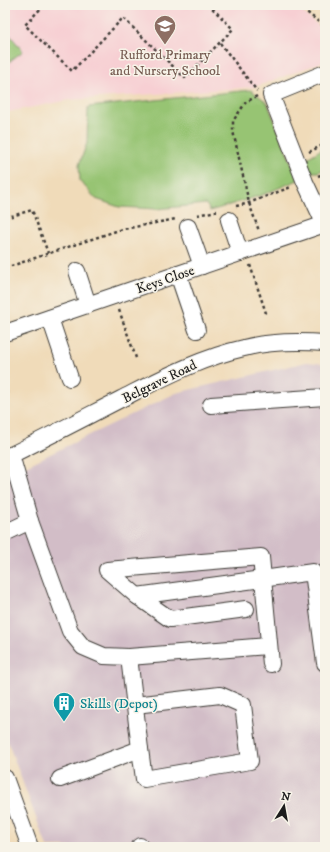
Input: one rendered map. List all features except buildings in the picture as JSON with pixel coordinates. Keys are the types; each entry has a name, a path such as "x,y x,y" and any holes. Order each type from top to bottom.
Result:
{"street":[{"name":"Keys Close","path":"5,333 325,224 305,182 271,94 325,73"},
{"path":"229,220 243,252"},
{"path":"188,227 202,266"},
{"path":"77,270 88,305"},
{"path":"178,274 197,330"},
{"path":"50,318 70,378"},
{"name":"Belgrave Road","path":"8,457 144,387 213,356 245,347 277,343 325,343"},
{"path":"210,405 325,397"},
{"path":"8,457 70,631 83,646 104,656 129,656 268,646"},
{"path":"5,533 30,521"},
{"path":"246,609 170,619 137,596 107,570 261,557 268,646 271,664"},
{"path":"137,596 313,572 325,663"},
{"path":"129,656 144,779 250,762 243,705 220,695 135,705"},
{"path":"60,779 140,749"},
{"path":"5,778 30,847"}],"path":[{"path":"44,5 25,25 72,70 123,18 186,78 233,28 209,5"},
{"path":"298,5 325,27"},
{"path":"220,43 260,94 246,102 234,121 233,131 249,203 263,245"},
{"path":"5,218 32,210 48,253"},
{"path":"5,268 66,247"},
{"path":"243,252 267,316"},
{"path":"114,296 136,358"},
{"path":"5,387 8,396"}],"shaded area":[{"name":"Rufford Primary and Nursery School","path":"5,5 294,5 325,31 325,61 255,87 70,100 8,112 5,111"},
{"path":"307,362 325,364 325,847 47,847 5,735 5,476 176,393"}],"green space":[{"path":"5,29 23,51 5,65"},
{"path":"251,90 267,102 298,180 262,195 210,211 206,204 157,209 119,207 96,199 80,181 79,165 87,143 88,107"},
{"path":"325,147 325,169 318,172 309,172 304,160"}],"place":[{"name":"Rufford Primary and Nursery School","path":"165,46"},
{"name":"Skills (Depot)","path":"64,722"}]}
